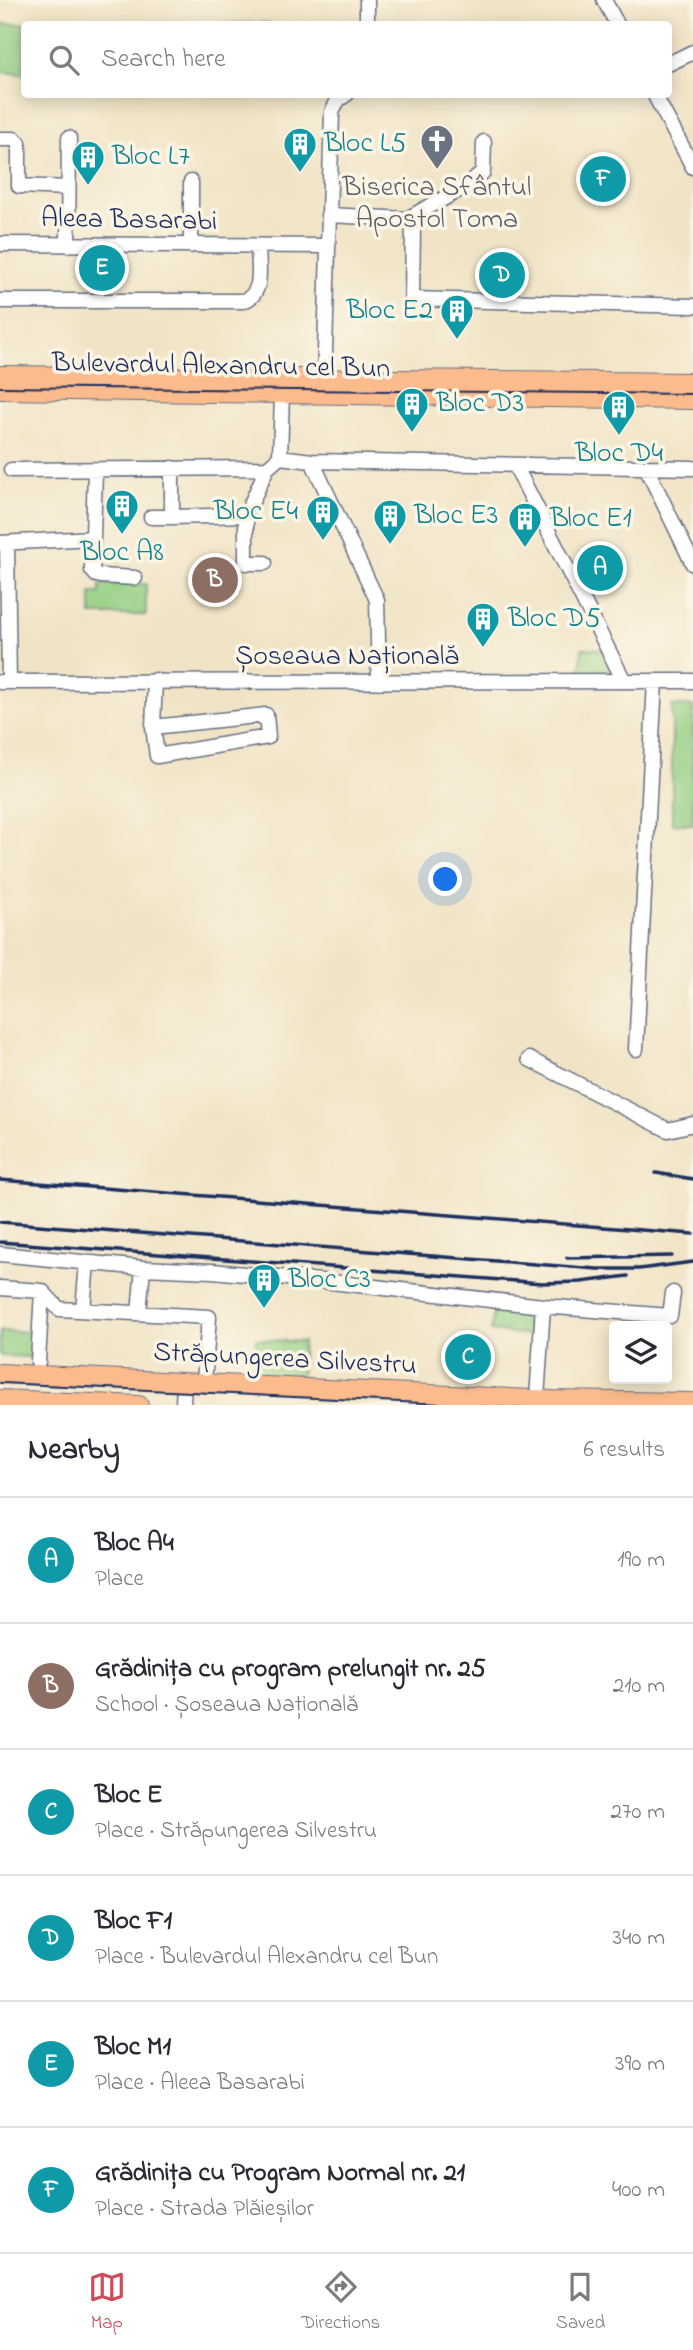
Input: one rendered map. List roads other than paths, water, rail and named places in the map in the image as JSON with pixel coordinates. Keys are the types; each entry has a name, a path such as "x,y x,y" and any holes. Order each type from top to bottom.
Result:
{"main road":[{"name":"Bulevardul Alexandru cel Bun","path":"0,375 693,400"},
{"name":"Bulevardul Alexandru cel Bun","path":"0,390 282,394 324,386 693,382"},
{"name":"Străpungerea Silvestru","path":"0,1373 204,1382 473,1401 537,1399 653,1404 693,1402"},
{"path":"0,1399 139,1405"}],"street":[{"path":"367,0 367,21"},
{"path":"604,0 615,21"},
{"path":"672,62 693,52"},
{"path":"324,386 332,112 341,98"},
{"path":"656,98 693,167"},
{"path":"68,245 69,138"},
{"path":"0,139 18,140 19,186 68,188"},
{"path":"328,215 407,219 466,186 484,172 484,142"},
{"path":"191,182 191,246"},
{"path":"407,219 413,225 412,299 693,306"},
{"name":"Aleea Basarabi","path":"0,244 327,246"},
{"name":"Aleea Basarabi","path":"0,301 243,301 253,296 258,288 258,247"},
{"path":"280,457 282,394"},
{"path":"265,563 246,563 246,515 267,468 280,457 312,461 693,468"},
{"path":"312,461 377,600 379,682"},
{"path":"515,465 624,681"},
{"path":"646,467 693,564"},
{"path":"172,468 172,517"},
{"path":"11,470 267,468"},
{"path":"95,470 94,573 101,576 135,578"},
{"path":"151,517 246,515"},
{"path":"5,682 3,543 93,538"},
{"path":"153,727 266,715 268,737 157,756 153,727 155,680"},
{"path":"636,1049 654,681"},
{"name":"Șoseaua Națională","path":"5,682 693,681"},
{"path":"529,1059 668,1130 693,1124"},
{"path":"0,1254 331,1282 543,1306 670,1316 673,1293"},
{"path":"83,1310 87,1262"},
{"path":"139,1313 142,1268"},
{"path":"0,1288 41,1291 59,1309 209,1317 204,1382"},
{"path":"38,1362 41,1291"},
{"path":"537,1399 543,1306"},
{"path":"183,1405 184,1382"}],"tram line":[{"path":"0,387 693,394"},
{"path":"0,1383 465,1405"}],"railway":[{"path":"656,1173 693,1179"},
{"path":"0,1180 693,1234"},
{"path":"0,1222 597,1269 639,1269 693,1262"},
{"path":"0,1242 542,1283 581,1282 628,1276"},
{"path":"567,1258 672,1256"}],"place":[{"name":"Biserica Sfântul Apostol Toma","path":"437,171"},
{"name":"Bloc L5","path":"300,174"},
{"name":"Grădinița cu Program Normal nr. 21","path":"603,179"},
{"name":"Bloc L7","path":"88,187"},
{"name":"Bloc M1","path":"102,268"},
{"name":"Bloc F1","path":"502,275"},
{"name":"Bloc E2","path":"457,341"},
{"name":"Bloc D3","path":"412,434"},
{"name":"Bloc D4","path":"619,437"},
{"name":"Bloc A8","path":"122,536"},
{"name":"Bloc E4","path":"323,542"},
{"name":"Bloc E3","path":"390,546"},
{"name":"Bloc E1","path":"525,549"},
{"name":"Bloc A4","path":"600,568"},
{"name":"Grădinița cu program prelungit nr. 25","path":"215,580"},
{"name":"Bloc D5","path":"483,649"},
{"name":"Bloc C3","path":"264,1310"},
{"name":"Bloc E","path":"468,1357"}]}
